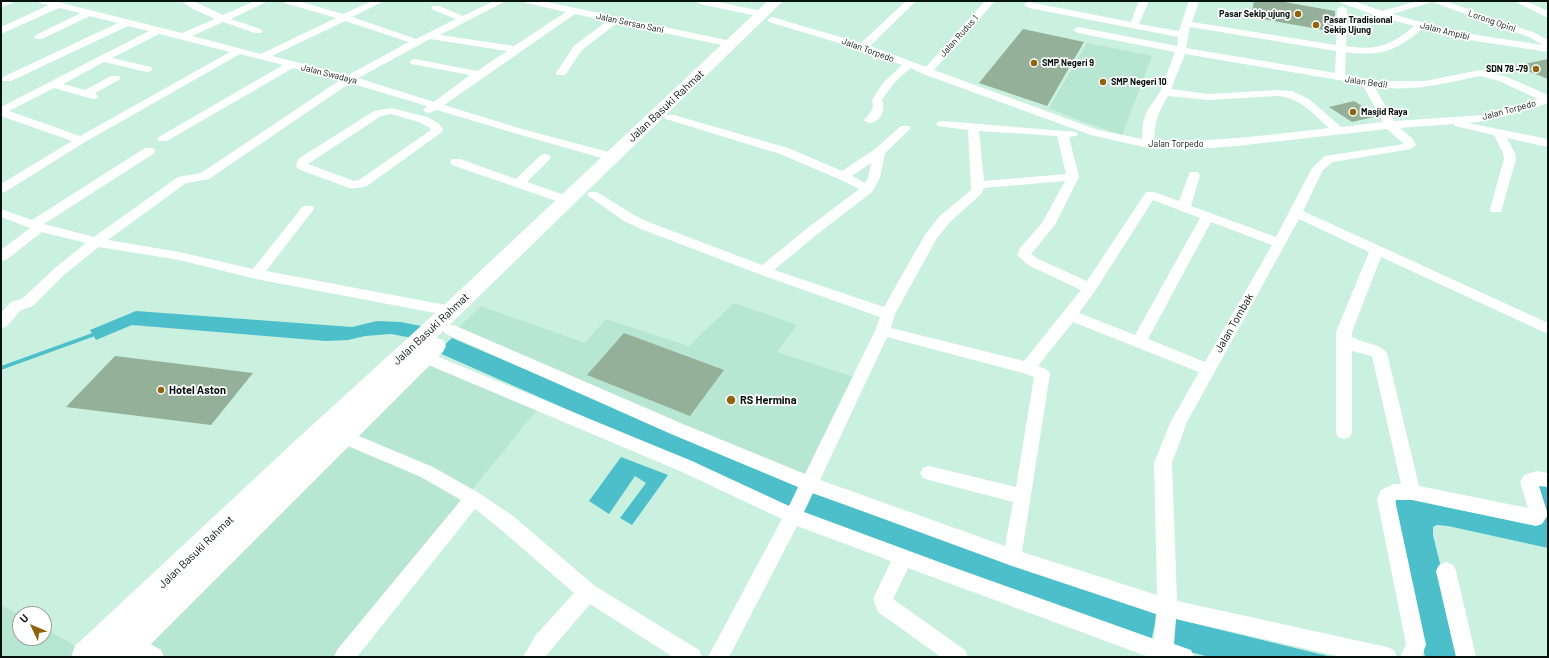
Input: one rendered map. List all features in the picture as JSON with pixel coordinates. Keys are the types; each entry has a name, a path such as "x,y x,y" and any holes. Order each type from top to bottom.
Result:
{"highway":[{"name":"Jalan Basuki Rahmat","path":"447,325 593,194 767,17 776,1"},
{"name":"Jalan Basuki Rahmat","path":"124,650 342,436 566,200 731,44 791,1"},
{"name":"Jalan Basuki Rahmat","path":"86,657 276,475 421,352"}],"street":[{"path":"1,4 9,1"},
{"name":"Jalan Swadaya","path":"43,1 349,79 518,131 612,157"},
{"path":"186,1 203,11 222,19 258,31"},
{"path":"184,36 263,1"},
{"path":"288,1 417,42"},
{"path":"262,57 379,1"},
{"path":"1,306 16,306 28,302 60,271 96,242 182,180 187,178 200,178 349,79 428,36 501,1"},
{"name":"Jalan Sersan Sani","path":"528,1 731,44"},
{"name":"Jalan Torpedo","path":"700,1 767,17 863,47 1095,133 1148,144 1194,145 1390,125 1484,118 1516,110 1548,99"},
{"path":"863,47 911,1"},
{"name":"Jalan Rudus 1","path":"927,72 990,1"},
{"path":"1055,10 1063,1"},
{"path":"1134,25 1144,1"},
{"path":"1148,144 1149,124 1152,113 1165,92 1181,50 1183,35 1194,1"},
{"path":"1383,15 1428,1"},
{"name":"Lorong Opini","path":"1436,1 1532,35 1548,44"},
{"path":"1520,1 1548,15"},
{"path":"1,30 57,5"},
{"path":"1028,5 1183,35"},
{"path":"1340,78 1343,5"},
{"name":"Jalan Ampibi","path":"1343,5 1477,39 1548,49"},
{"path":"436,8 463,19"},
{"path":"418,118 516,48 573,11"},
{"path":"39,37 88,13"},
{"path":"561,73 578,48 614,20"},
{"path":"4,78 128,22"},
{"path":"1187,24 1364,52 1382,50 1400,42 1420,25"},
{"path":"1,112 159,30"},
{"name":"Jalan Bedil","path":"1078,30 1367,83 1395,86 1425,84 1480,73 1503,79 1548,99"},
{"path":"428,36 516,48"},
{"path":"1,189 81,140 238,51"},
{"path":"102,59 147,69"},
{"path":"415,62 479,74"},
{"path":"163,139 291,65"},
{"path":"870,120 878,114 879,104 877,100 885,87 896,74 909,65"},
{"path":"4,78 19,85"},
{"path":"53,84 90,95 115,78"},
{"path":"1367,83 1390,125"},
{"path":"1165,92 1208,97 1278,93 1292,94 1306,100 1339,131"},
{"path":"391,111 418,118 434,124 437,129 436,132 363,183 353,184 302,166 302,162 378,113 391,111"},
{"path":"1,112 81,140"},
{"path":"670,117 784,151 843,176 868,189"},
{"path":"1446,121 1548,143"},
{"path":"942,124 1062,134 1095,133"},
{"name":"Jalan Tombak","path":"1162,651 1167,611 1163,463 1179,421 1280,243 1318,168 1329,159 1346,154 1386,150 1407,147 1410,145 1409,141 1390,125"},
{"path":"718,657 794,514 883,331 888,314 931,236 945,218 976,192 978,185 973,127"},
{"path":"843,176 879,152 905,128"},
{"path":"1496,209 1510,158 1499,133"},
{"path":"1062,134 1073,177 1048,224 1025,251 1024,255 1033,262 1090,288"},
{"path":"1,257 37,226 150,151"},
{"path":"764,270 868,189 874,178 879,152"},
{"path":"519,183 545,158"},
{"path":"456,162 566,200"},
{"path":"1184,207 1194,175"},
{"path":"978,185 1073,177"},
{"path":"593,194 642,225 888,314"},
{"path":"1027,368 1090,288 1150,195 1280,243"},
{"path":"256,274 308,209"},
{"path":"1295,212 1548,329"},
{"path":"1,213 37,226 96,242 179,256 256,274 447,325 807,486 1167,611 1387,657"},
{"path":"1139,341 1208,216"},
{"path":"1344,432 1344,332 1377,249"},
{"path":"1,322 16,306"},
{"path":"1070,315 1208,368"},
{"path":"883,331 1027,368 1042,374 1012,557"},
{"path":"1344,339 1355,346 1379,353 1412,492"},
{"path":"421,352 457,369 686,466 794,514 903,557 1162,651 1184,657"},
{"path":"342,436 426,472 474,498 588,592 692,657"},
{"path":"929,473 1023,497"},
{"path":"1410,657 1416,645 1386,499 1389,493 1412,492 1536,518 1539,515 1529,482 1534,478 1548,480"},
{"path":"344,657 474,498"},
{"path":"903,557 882,598 885,605 958,657"},
{"path":"1446,571 1466,657"},
{"path":"533,657 546,638 588,592"},
{"path":"124,650 154,657"}],"shaded area":[{"name":"SMP Negeri 10","path":"1087,43 1152,56 1122,135 1049,108"},
{"name":"RS Hermina","path":"734,303 797,325 777,352 854,377 804,476 456,330 481,306 585,343 606,319 689,346"},
{"path":"426,360 537,410 336,657 130,657"},
{"path":"1,605 12,611 12,646 52,646 52,633 81,649 72,657 1,657"}],"water":[{"path":"136,311 352,327 377,321 401,322 421,326 412,338 391,334 365,336 348,340 326,341 132,325 96,340 90,330"},
{"path":"452,338 800,487 791,508 437,352"},
{"path":"621,457 668,475 632,525 620,518 646,483 635,476 609,514 589,501"},
{"path":"1548,482 1548,548 1448,526 1437,525 1433,527 1433,535 1463,657 1425,657 1395,505 1396,500 1399,497 1543,521 1546,518 1536,484"},
{"path":"809,492 1157,614 1151,642 801,512"},
{"path":"1172,618 1332,657 1209,657 1168,646"}],"building":[{"name":"Pasar Tradisional Sekip Ujung","path":"1254,1 1279,1 1335,11 1335,32 1251,17"},
{"name":"SMP Negeri 9","path":"1023,29 1084,42 1047,106 979,83"},
{"name":"SDN 78 -79","path":"1548,59 1548,79 1515,66"},
{"name":"Masjid Raya","path":"1354,101 1378,116 1352,122 1329,107"},
{"name":"RS Hermina","path":"624,333 724,370 690,416 587,375"},
{"name":"Hotel Aston","path":"115,356 253,373 211,425 66,407"}],"waterway":[{"path":"1,368 98,333"}],"place":[{"name":"Pasar Sekip ujung","path":"1298,14"},
{"name":"Pasar Tradisional Sekip Ujung","path":"1316,25"},
{"name":"SMP Negeri 9","path":"1034,63"},
{"name":"SDN 78 -79","path":"1536,69"},
{"name":"SMP Negeri 10","path":"1103,82"},
{"name":"Masjid Raya","path":"1353,112"},
{"name":"Hotel Aston","path":"161,390"},
{"name":"RS Hermina","path":"731,400"}]}
